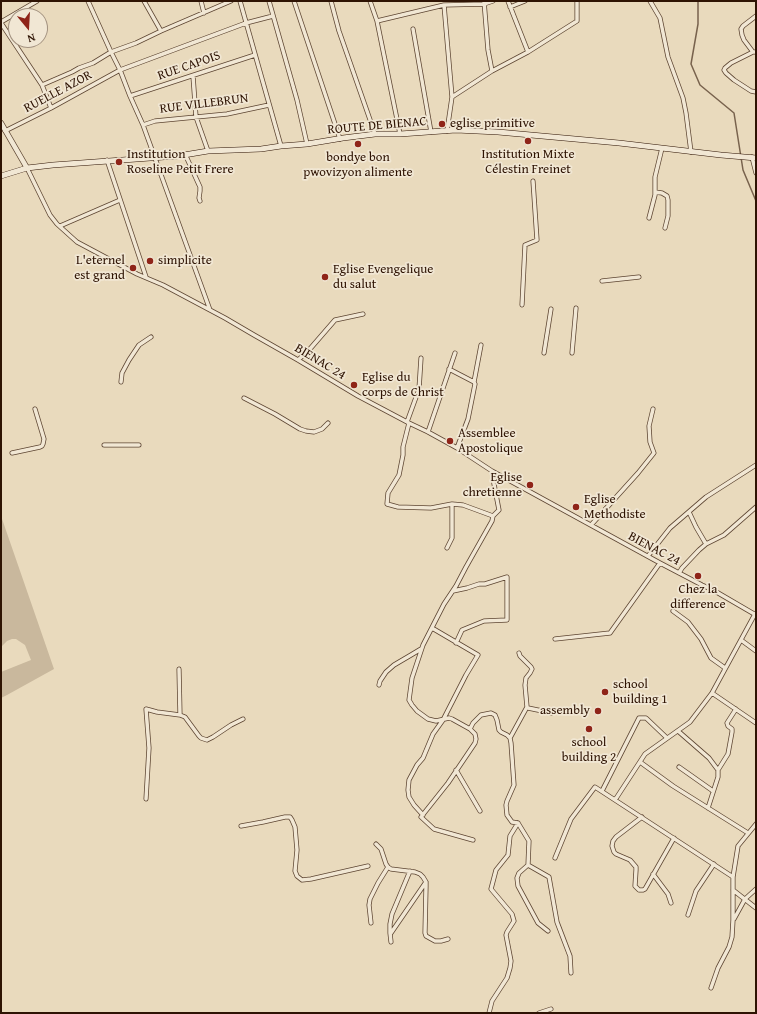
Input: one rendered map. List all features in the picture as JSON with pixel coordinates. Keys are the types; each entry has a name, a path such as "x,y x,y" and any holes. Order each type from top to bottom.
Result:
{"main road":[{"name":"ROUTE DE BIENAC","path":"1,176 28,168 107,160 208,151 261,149 375,134 400,134 456,130 487,131 752,157"}],"street":[{"path":"37,1 1,23 42,85 51,108"},
{"path":"88,1 120,70 143,125 210,310"},
{"path":"144,1 161,31"},
{"path":"201,1 204,13"},
{"path":"42,85 93,63 111,52 136,43 231,1"},
{"path":"240,1 281,146"},
{"path":"269,1 297,100 307,144"},
{"path":"294,1 340,139"},
{"path":"331,1 339,31 375,134"},
{"path":"370,1 377,21 400,134"},
{"path":"377,21 444,5 484,3 493,1"},
{"path":"508,1 528,52"},
{"path":"510,7 525,1"},
{"path":"452,97 492,71 528,52 577,21 576,1"},
{"path":"650,1 660,18 668,57 683,98 691,152"},
{"path":"484,3 488,50 492,71"},
{"path":"444,5 452,97 447,131"},
{"name":"RUELLE AZOR","path":"6,131 120,70 246,23 273,16"},
{"path":"756,16 741,29 744,40 754,52 726,66 724,70 734,80 751,91 756,92"},
{"path":"413,29 431,132"},
{"name":"RUE CAPOIS","path":"130,96 255,55"},
{"path":"193,76 196,117 208,151"},
{"name":"RUE VILLEBRUN","path":"143,125 155,121 227,114 269,105"},
{"path":"1,123 28,168"},
{"path":"650,218 662,148"},
{"path":"185,154 200,187 200,201"},
{"path":"752,157 756,173"},
{"path":"107,160 146,277"},
{"name":"BIENAC 24","path":"28,168 50,214 77,242 210,310 358,396 457,448 492,471 756,614"},
{"path":"522,305 526,245 536,240 533,181"},
{"path":"655,192 662,192 667,196 668,216 665,228"},
{"path":"60,226 120,200"},
{"path":"602,281 639,277"},
{"path":"572,353 576,308"},
{"path":"544,353 551,309"},
{"path":"298,360 309,350 335,320 363,314"},
{"path":"121,382 122,373 129,360 140,345 151,337"},
{"path":"457,448 468,419 481,345"},
{"path":"428,432 454,354"},
{"path":"421,358 418,389 408,422 403,447 404,455 399,475 388,492 387,504 398,507 431,508 452,504 463,504 493,516"},
{"path":"449,369 474,382"},
{"path":"244,398 306,431 314,432 328,423"},
{"path":"12,453 42,446 44,444 44,439 35,409"},
{"path":"591,525 654,453 650,442 649,426 653,409"},
{"path":"104,445 139,445"},
{"path":"648,556 670,528 706,497 756,465"},
{"path":"473,840 434,829 421,818 448,783 475,743 475,734 470,728 452,719 436,721 428,719 412,706 409,700 412,678 421,649 444,604 453,591 492,521 493,516 499,510 492,471"},
{"path":"447,548 452,538 452,504"},
{"path":"679,573 691,558 706,544 724,535 756,509"},
{"path":"689,512 706,544"},
{"path":"555,639 610,632 660,563"},
{"path":"453,591 479,584 485,584 506,577 507,620 484,621 462,630 456,643"},
{"path":"673,611 688,622 701,639 711,658 726,668"},
{"path":"615,800 645,754 690,722 712,693 756,614"},
{"path":"423,815 409,797 409,780 417,765 423,758 433,734 443,720 478,655 432,628"},
{"path":"741,640 756,651"},
{"path":"379,685 386,672 405,658 421,649"},
{"path":"519,653 532,669 526,678 525,685 527,707 510,738 514,785 507,801 506,811 510,820 518,823 529,841 528,865 519,873 517,878 518,886 538,923 548,931"},
{"path":"179,670 180,715"},
{"path":"712,693 756,723"},
{"path":"527,707 552,713"},
{"path":"146,799 149,748 146,709 185,717 201,738 207,740 243,719"},
{"path":"708,808 718,777 718,770 728,754 730,746 732,729 727,723 736,709"},
{"path":"470,728 481,715 491,713 495,715 499,730 510,738"},
{"path":"602,791 638,718 646,718 667,738"},
{"path":"678,731 709,758 718,770"},
{"path":"640,762 673,786 748,833"},
{"path":"679,767 713,791"},
{"path":"456,770 480,811"},
{"path":"555,858 571,819 595,787 733,877"},
{"path":"240,826 285,817 290,818 295,827 298,850 296,871 297,876 302,880 368,866"},
{"path":"642,817 613,841 613,850 616,854 630,860 636,866 635,886 639,890 645,889 674,838"},
{"path":"489,1013 492,1001 507,978 510,968 511,961 506,935 514,921 512,914 491,889 496,870 508,855 510,836 518,823"},
{"path":"711,988 732,937 733,877 738,846 756,824"},
{"path":"376,844 381,849 388,867 391,869 410,871 420,874 423,877 426,882 426,936 435,941 448,939"},
{"path":"688,915 696,891 714,864"},
{"path":"528,865 549,877 557,922 570,956 571,973"},
{"path":"371,923 369,905 370,899 388,867"},
{"path":"391,942 390,924 392,914 410,871"},
{"path":"653,874 668,894 672,903"},
{"path":"390,934 426,882"},
{"path":"733,920 745,899 756,889"},
{"path":"733,890 756,908"},
{"path":"538,1013 551,1010"}],"shaded area":[{"path":"1,516 54,669 1,698 1,672 31,660 25,645 16,639 7,641 1,647"}],"waterway":[{"path":"698,1 698,24 691,64 700,85 734,113 743,170 756,201"}],"place":[{"name":"eglise primitive","path":"442,124"},
{"name":"Institution Mixte Célestin Freinet","path":"528,141"},
{"name":"bondye bon pwovizyon alimente","path":"358,144"},
{"name":"Institution Roseline Petit Frere","path":"119,162"},
{"name":"simplicite","path":"150,261"},
{"name":"L'eternel est grand","path":"133,268"},
{"name":"Eglise Evengelique du salut","path":"325,277"},
{"name":"Eglise du corps de Christ","path":"354,385"},
{"name":"Assemblee Apostolique","path":"450,441"},
{"name":"Eglise chretienne","path":"530,485"},
{"name":"Eglise Methodiste","path":"576,507"},
{"name":"Chez la difference","path":"698,576"},
{"name":"school building 1","path":"605,692"},
{"name":"assembly","path":"598,711"},
{"name":"school building 2","path":"589,729"}]}
